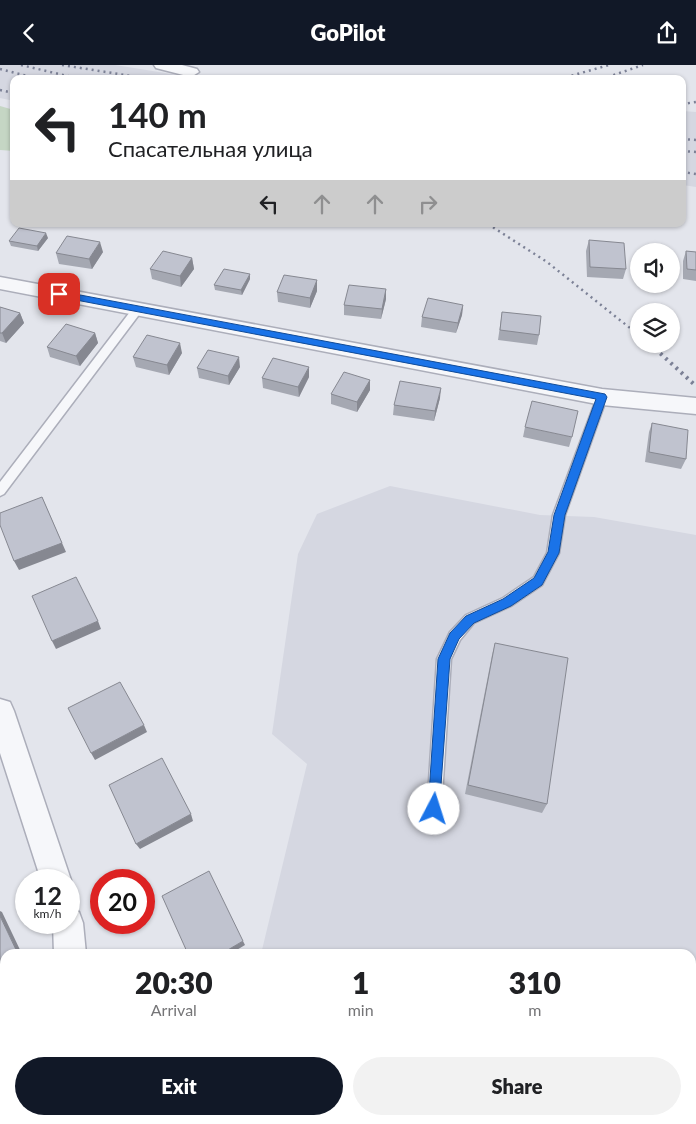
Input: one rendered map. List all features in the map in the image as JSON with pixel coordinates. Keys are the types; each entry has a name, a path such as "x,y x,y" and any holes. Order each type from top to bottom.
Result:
{"street":[{"path":"162,65 191,72"},
{"path":"0,283 602,397 696,406"},
{"path":"0,711 52,869"},
{"path":"69,934 70,949"}],"lane":[{"path":"0,491 137,310"},
{"path":"433,826 444,659 455,636 470,619 507,602 538,581 553,553 559,515 602,397"}],"shaded area":[{"path":"0,65 115,65 178,75 10,75 10,100 0,98"},
{"path":"686,111 696,112 696,187 686,185"},
{"path":"390,486 540,515 594,517 696,535 696,949 262,949 307,764 272,734 298,554 317,514"}],"green space":[{"path":"0,106 10,109 10,151 0,150"}],"building":[{"path":"19,228 46,233 37,246 9,241"},
{"path":"67,236 100,242 89,259 56,253"},
{"path":"589,240 624,243 626,269 590,267"},
{"path":"163,251 192,258 180,276 150,269"},
{"path":"686,251 696,252 696,270 687,269"},
{"path":"224,269 250,274 241,290 214,285"},
{"path":"284,275 317,280 310,298 277,292"},
{"path":"349,285 386,289 382,309 344,305"},
{"path":"428,298 463,305 458,323 422,317"},
{"path":"0,307 20,313 2,333 0,333"},
{"path":"502,312 541,316 539,335 500,330"},
{"path":"66,324 95,333 76,356 47,347"},
{"path":"147,335 180,343 167,365 133,357"},
{"path":"208,350 239,357 228,376 197,368"},
{"path":"273,358 309,367 298,387 262,378"},
{"path":"344,372 370,380 357,402 331,394"},
{"path":"400,381 441,388 435,411 394,405"},
{"path":"532,401 578,411 572,437 525,427"},
{"path":"652,423 688,430 686,459 649,452"},
{"path":"42,497 62,543 14,561 0,525 0,513"},
{"path":"76,577 98,621 52,641 32,596"},
{"path":"495,643 568,658 547,804 468,785"},
{"path":"120,682 144,725 91,753 68,708"},
{"path":"162,758 191,814 136,844 109,785"},
{"path":"209,871 243,941 229,949 186,949 162,896"},
{"path":"0,916 16,949 0,949"}],"railway":[{"path":"21,65 63,75"},
{"path":"62,65 125,75"},
{"path":"574,75 609,65"},
{"path":"614,75 643,65"},
{"path":"0,69 23,75"},
{"path":"0,90 10,92"},
{"path":"686,103 696,102"},
{"path":"686,139 696,140"},
{"path":"686,151 696,152"},
{"path":"686,173 696,174"},
{"path":"493,227 547,262 630,328"},
{"path":"660,353 696,386"}],"route":[{"path":"59,294 602,397 559,515 553,553 538,581 507,602 470,619 455,636 444,659 434,809"}]}
